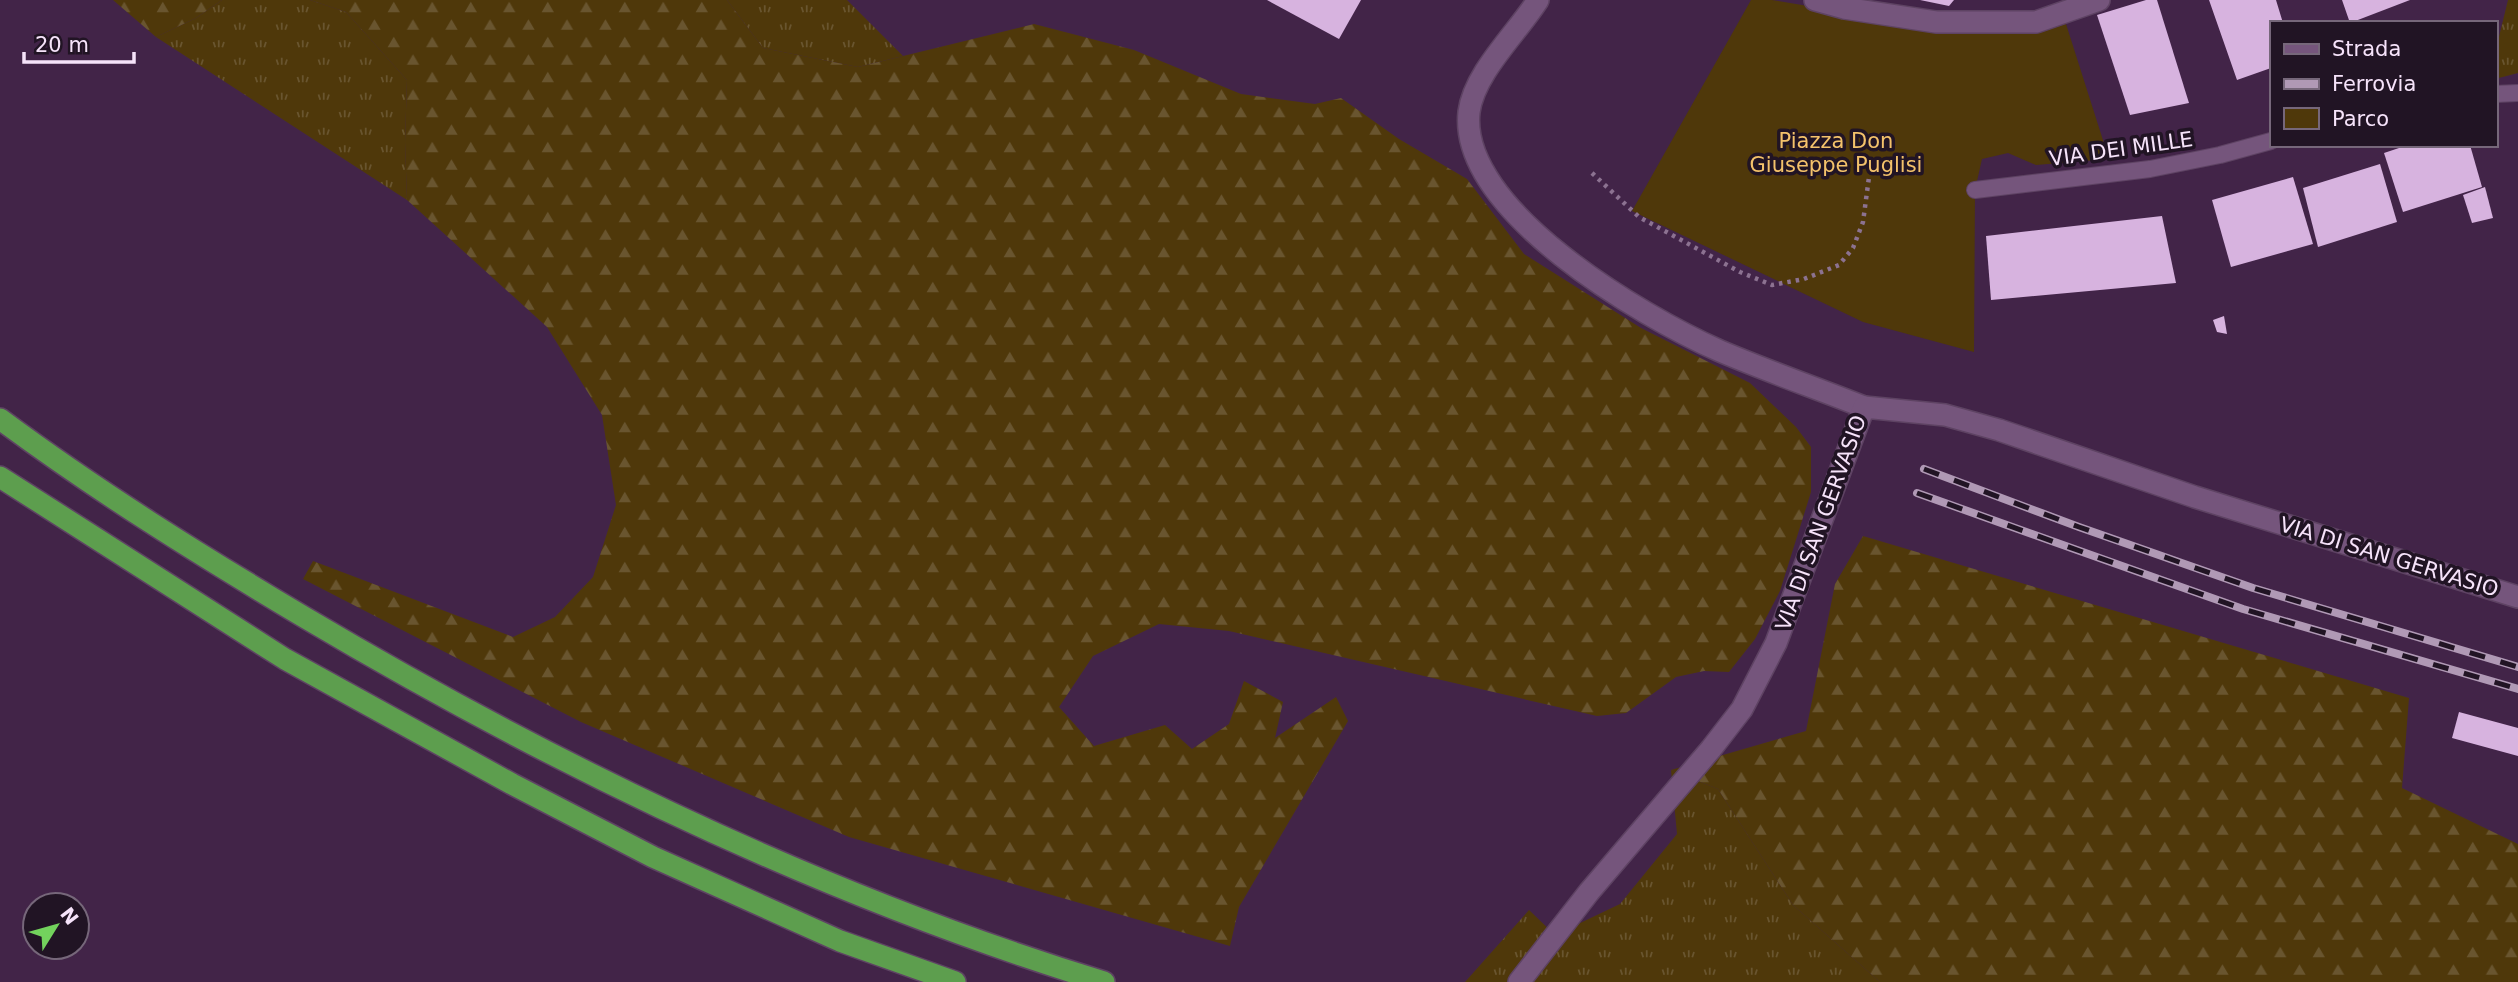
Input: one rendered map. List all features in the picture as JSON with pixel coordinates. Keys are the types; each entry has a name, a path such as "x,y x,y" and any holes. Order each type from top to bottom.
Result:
{"highway":[{"path":"0,419 102,491 197,553 379,661 536,747 686,822 858,896 1029,959 1104,982"},
{"path":"0,477 285,659 512,784 653,857 840,941 955,982"}],"street":[{"path":"1538,0 1489,67 1469,112 1473,149 1484,173 1506,206 1528,229 1600,284 1652,315 1718,350 1864,407"},
{"path":"1815,0 1844,8 1936,22 2036,22 2099,0"},
{"name":"VIA DI SAN GERVASIO","path":"1519,982 1589,892 1742,709 1776,643 1864,407 1945,415 2000,430 2195,497 2518,597"}],"lane":[{"path":"2497,94 2518,93"},
{"name":"VIA DEI MILLE","path":"1975,190 2150,169 2220,155 2270,141"}],"path":[{"path":"1592,173 1639,217 1740,272 1772,285 1804,279 1839,265 1853,248 1863,222 1869,177"}],"green space":[{"path":"113,0 222,0 196,18 156,37"},
{"path":"222,0 310,0 346,12 407,80 407,200 156,37 196,18"},
{"path":"310,0 727,0 763,48 858,67 1034,24 1134,50 1241,94 1315,104 1341,98 1399,139 1467,179 1524,254 1641,328 1750,383 1796,427 1811,447 1811,492 1780,591 1755,639 1729,672 1704,671 1676,677 1626,713 1597,716 1229,631 1159,624 1093,656 1059,707 1094,746 1165,725 1192,749 1229,724 1244,681 1283,702 1275,738 1336,697 1348,721 1239,907 1230,946 849,837 581,722 303,579 313,561 513,637 555,617 593,577 616,505 602,415 547,327 407,200 407,80 346,12"},
{"path":"727,0 847,0 903,56 858,67 763,48"},
{"name":"Piazza Don Giuseppe Puglisi","path":"1751,0 1772,0 1970,33 2036,34 2066,24 2109,159 2036,165 2008,153 1982,159 1975,190 1974,352 1863,322 1632,211"},
{"path":"2508,0 2518,0 2518,73 2497,78 2497,45"},
{"path":"1863,536 2409,698 2402,788 2518,844 2518,982 1880,982 1793,905 1718,789 1671,770 1806,731 1835,584"},
{"path":"1671,770 1718,789 1793,905 1880,982 1465,982 1529,910 1555,935 1620,904 1677,834"}],"building":[{"path":"1267,0 1361,0 1339,39"},
{"path":"1920,0 1954,0 1949,6"},
{"path":"2146,0 2157,0 2189,103 2130,115 2097,15"},
{"path":"2209,0 2276,0 2282,21 2270,21 2270,68 2237,80"},
{"path":"2342,0 2410,0 2355,21 2349,21"},
{"path":"2402,147 2471,147 2482,187 2403,212 2384,153"},
{"path":"2380,164 2397,222 2318,247 2303,188"},
{"path":"2293,177 2313,244 2231,267 2212,200"},
{"path":"2485,187 2493,218 2472,223 2463,195"},
{"path":"2162,216 2176,283 1991,300 1986,236"},
{"path":"2224,316 2227,334 2217,332 2213,320"},
{"path":"2459,712 2518,728 2518,756 2452,738"}],"railway":[{"path":"1924,469 2253,588 2518,667"},
{"path":"1917,493 2243,609 2518,689"}]}
